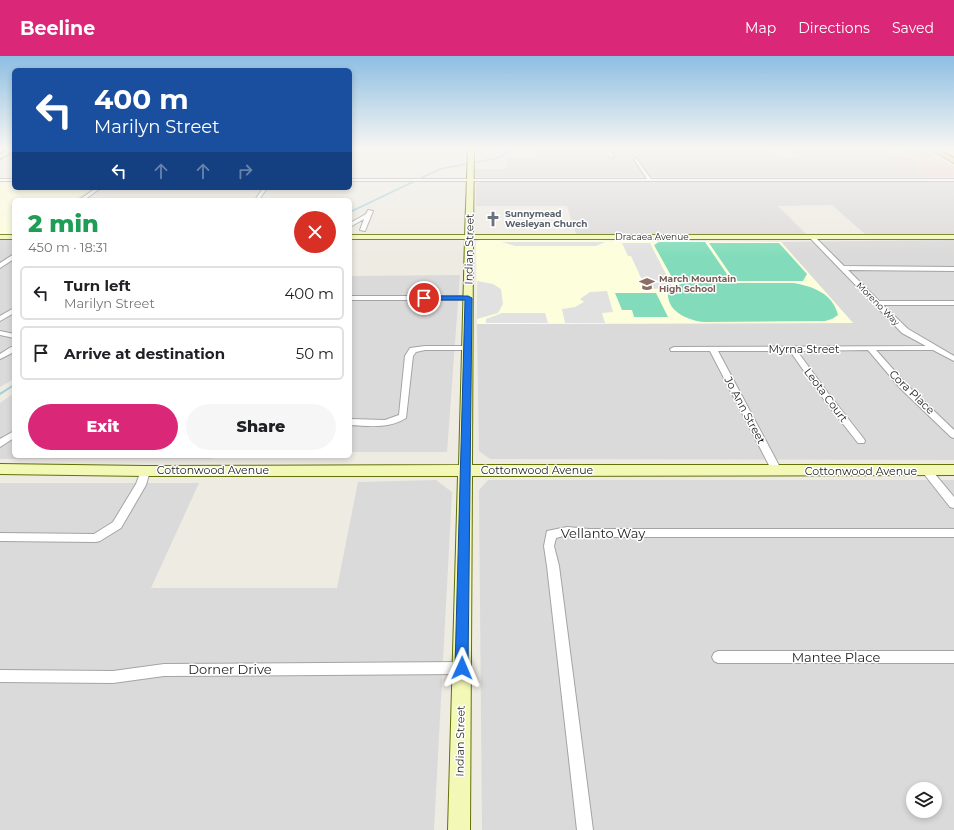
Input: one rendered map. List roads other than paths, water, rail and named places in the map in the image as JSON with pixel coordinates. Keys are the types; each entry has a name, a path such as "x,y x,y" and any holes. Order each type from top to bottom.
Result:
{"street":[{"name":"Indian Street","path":"458,830 471,184"},
{"path":"84,198 96,190"},
{"path":"352,224 369,213 364,228 352,225"},
{"path":"0,237 12,237"},
{"name":"Dracaea Avenue","path":"352,237 954,237"},
{"name":"Moreno Way","path":"812,237 906,332 954,359"},
{"path":"1,266 12,258"},
{"path":"1,266 12,265"},
{"path":"842,268 954,269"},
{"path":"352,298 468,298"},
{"path":"877,303 954,303"},
{"path":"0,319 12,311"},
{"path":"0,333 12,336"},
{"path":"352,422 398,421 403,416 409,356 413,350 425,348 468,348"},
{"name":"Myrna Street","path":"674,349 933,348"},
{"name":"Jo Ann Street","path":"713,349 777,470"},
{"name":"Leota Court","path":"792,349 825,395 861,441"},
{"name":"Cora Place","path":"871,349 904,387 954,434"},
{"path":"0,357 12,350"},
{"path":"0,444 12,435"},
{"name":"Cottonwood Avenue","path":"0,469 954,470"},
{"path":"0,537 96,538 118,525 141,485 145,470"},
{"path":"927,470 954,504"},
{"name":"Vellanto Way","path":"585,830 554,574 548,546 551,534 566,531 589,533 954,533"},
{"name":"Mantee Place","path":"718,657 954,657"},
{"name":"Dorner Drive","path":"0,676 113,678 164,670 462,668"}],"waterway":[{"path":"352,211 408,184"},
{"path":"0,394 12,386"}],"place":[{"name":"Sunnymead Wesleyan Church","path":"493,219"},
{"name":"March Mountain High School","path":"647,284"}]}
